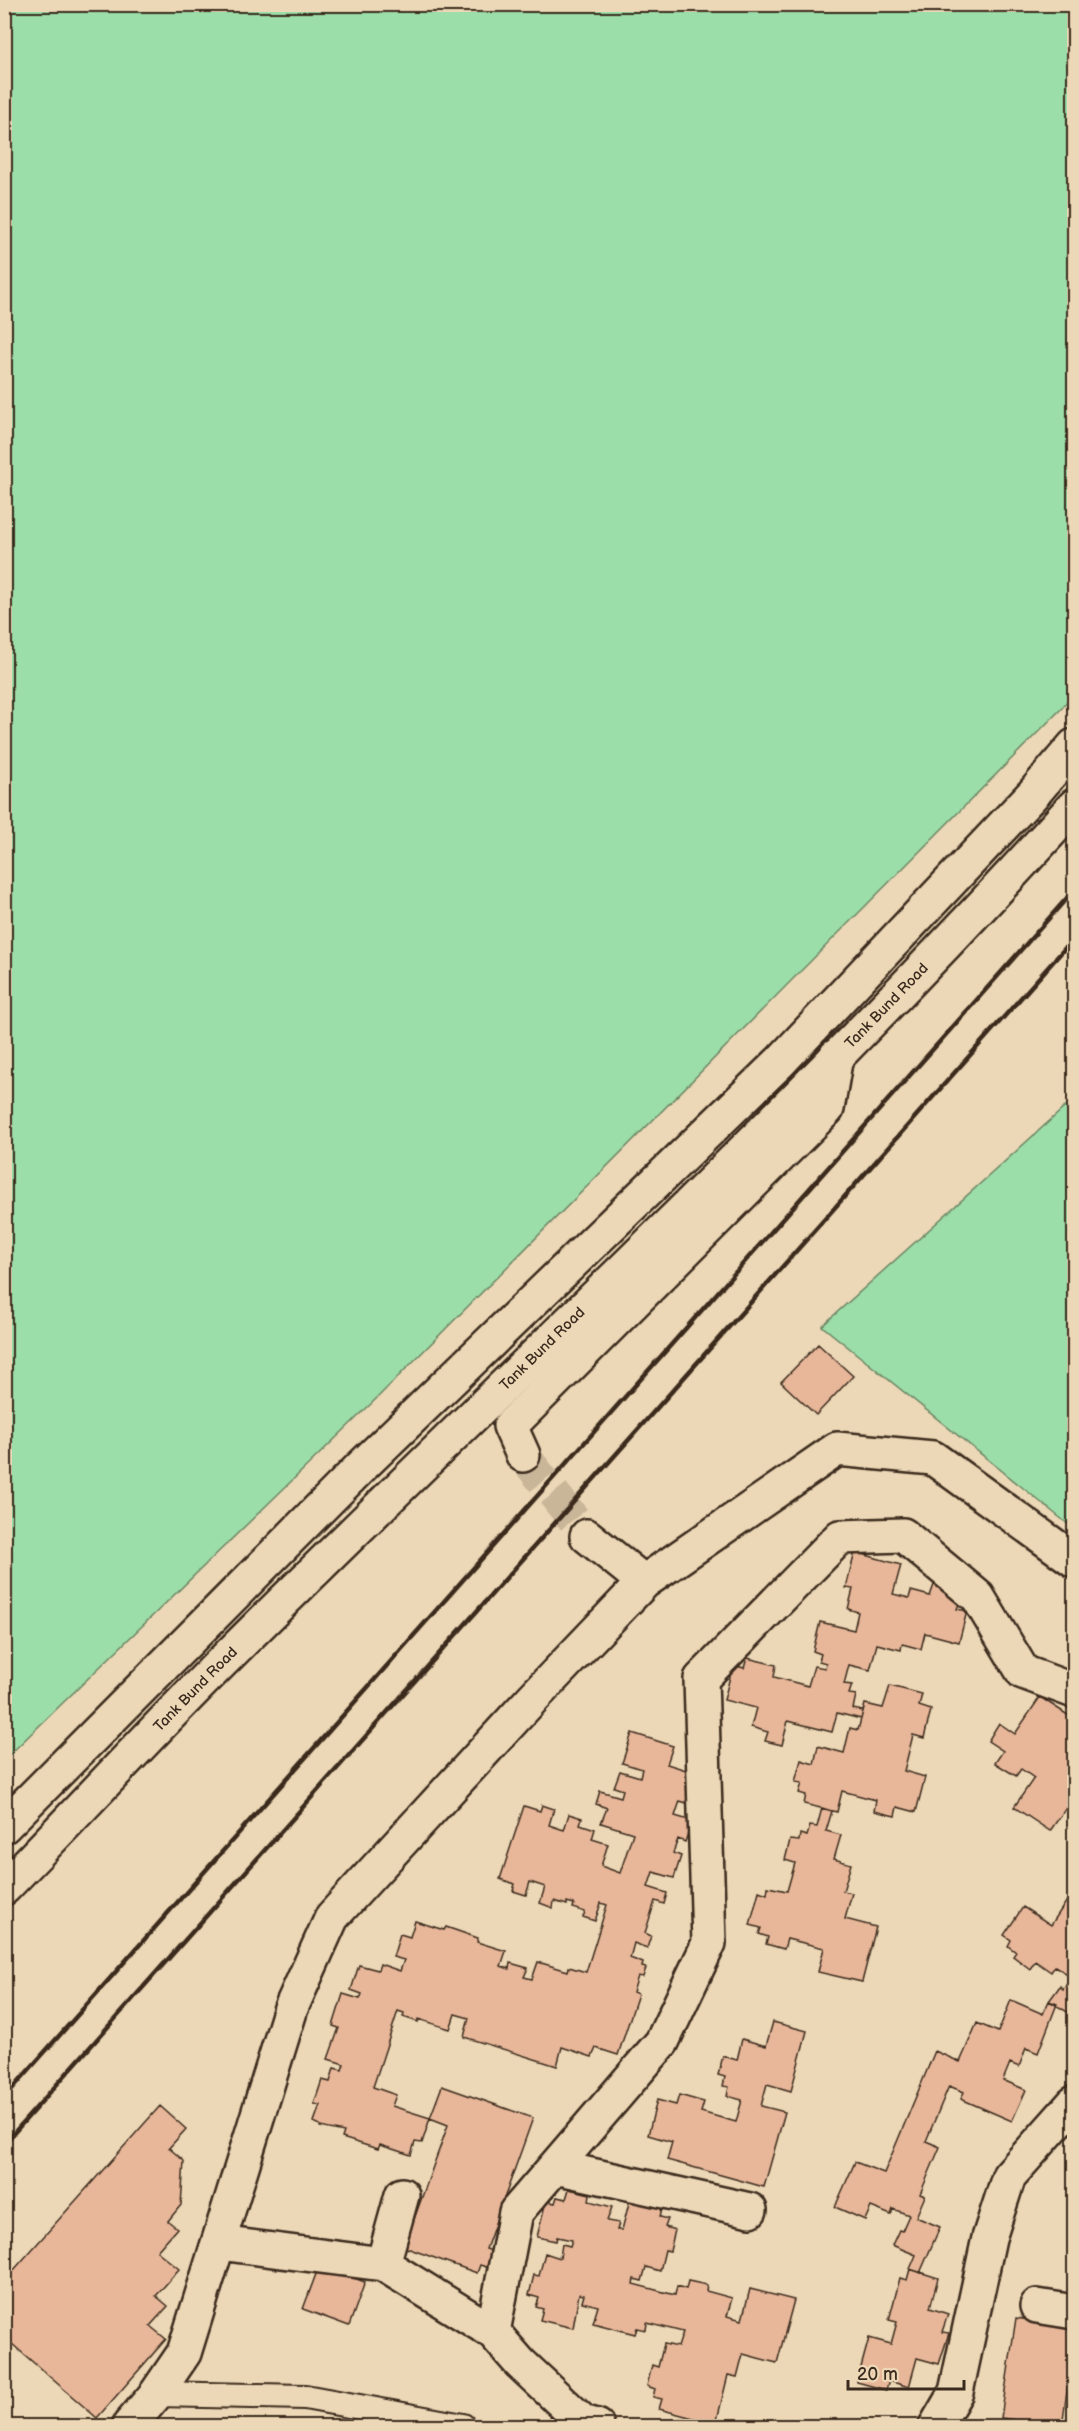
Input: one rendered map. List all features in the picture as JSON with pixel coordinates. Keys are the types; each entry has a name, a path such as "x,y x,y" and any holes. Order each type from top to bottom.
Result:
{"street":[{"path":"4,1826 352,1475 780,1062 1026,802 1074,746"},
{"name":"Tank Bund Road","path":"4,1887 231,1653 668,1228 985,905 1074,806"},
{"path":"523,1455 510,1426 827,1109 836,1056"},
{"path":"129,2427 156,2394 184,2352 291,2008 332,1917 533,1698 644,1582 837,1449 933,1458 1074,1560"},
{"path":"493,2332 516,2211 662,2042 709,1943 701,1679 840,1537 903,1535 978,1597 1023,1672 1074,1691"},
{"path":"587,1536 644,1582"},
{"path":"936,2427 956,2392 988,2238 1009,2176 1074,2103"},
{"path":"555,2167 750,2210"},
{"path":"383,2264 402,2195"},
{"path":"219,2243 383,2264 493,2332 520,2362 583,2422 597,2427"},
{"path":"1037,2306 1074,2312"}],"lane":[{"path":"156,2394 305,2397 463,2427"}],"green space":[{"path":"1067,4 1074,8 1074,692 1062,708 374,1401 5,1759 5,5"},
{"path":"1074,1099 1074,1529 822,1326"}],"building":[{"path":"818,1344 853,1376 816,1415 781,1382"},
{"path":"855,1552 901,1565 893,1594 909,1598 911,1591 930,1596 934,1585 953,1591 952,1599 960,1601 957,1609 967,1611 959,1642 925,1633 921,1649 902,1644 901,1650 877,1644 870,1670 849,1665 844,1684 852,1685 849,1694 856,1695 853,1709 863,1711 861,1719 837,1713 832,1732 788,1721 782,1745 765,1741 768,1732 751,1727 756,1708 724,1700 733,1665 744,1668 747,1658 776,1665 774,1677 808,1686 814,1666 825,1668 826,1663 819,1661 821,1654 813,1651 820,1622 854,1630 858,1612 848,1609 853,1589 846,1588"},
{"path":"890,1686 922,1694 919,1706 931,1710 924,1738 913,1735 904,1771 925,1777 916,1812 897,1807 895,1816 874,1811 876,1800 842,1791 837,1812 804,1804 806,1795 799,1793 802,1783 795,1782 801,1760 814,1764 818,1746 844,1753 850,1728 858,1730 865,1704 883,1708"},
{"path":"1040,1697 1074,1719 1074,1784 1067,1795 1073,1798 1050,1831 1014,1807 1034,1778 1021,1769 1016,1776 995,1763 1003,1751 988,1741 999,1723 1015,1734"},
{"path":"632,1733 673,1746 667,1764 699,1774 696,1806 680,1801 675,1816 692,1821 685,1842 678,1839 673,1853 681,1856 674,1878 653,1872 648,1887 667,1893 664,1904 655,1901 645,1933 651,1936 647,1948 634,1943 630,1958 643,1963 642,1967 646,1968 643,1977 638,1976 633,1992 638,1994 618,2055 596,2048 592,2057 562,2047 557,2066 464,2037 469,2018 455,2014 450,2029 403,2017 404,2013 398,2011 373,2087 396,2095 392,2106 430,2118 422,2143 415,2142 411,2155 380,2145 378,2149 342,2138 344,2132 320,2127 314,2122 320,2105 314,2104 322,2080 330,2082 334,2068 342,2070 344,2064 328,2059 339,2028 333,2026 343,1994 360,1999 362,1994 351,1990 359,1965 378,1970 380,1964 400,1971 404,1960 393,1957 400,1934 410,1937 415,1921 444,1930 446,1927 478,1938 477,1942 506,1951 501,1966 509,1969 510,1963 528,1968 524,1977 532,1979 538,1962 568,1971 569,1967 586,1972 607,1905 601,1903 595,1921 583,1917 585,1912 573,1908 574,1904 567,1902 567,1905 554,1901 553,1908 540,1903 545,1887 530,1882 526,1895 513,1891 515,1884 500,1879 524,1806 540,1811 542,1805 554,1809 549,1825 564,1830 569,1814 582,1818 580,1824 595,1829 592,1839 608,1844 601,1866 620,1873 633,1833 601,1823 607,1808 596,1804 600,1791 621,1797 623,1790 614,1787 620,1771 640,1777 642,1769 622,1763"},
{"path":"822,1808 832,1811 826,1831 841,1835 834,1859 851,1864 843,1891 852,1893 845,1919 876,1927 862,1982 818,1972 824,1948 787,1939 784,1949 766,1944 768,1937 759,1934 761,1928 750,1925 759,1891 767,1894 768,1887 787,1891 795,1863 785,1860 790,1840 799,1841 800,1834 807,1836 810,1826 817,1827"},
{"path":"1074,1890 1074,2016 1049,2001 1060,1986 1063,1989 1072,1977 1055,1966 1051,1972 1035,1961 1030,1969 1013,1956 1016,1952 1008,1946 1011,1940 1004,1935 1023,1907 1051,1925"},
{"path":"1011,2000 1043,2014 1049,2001 1057,2004 1038,2053 1026,2048 1019,2067 1010,2063 1003,2080 1026,2090 1012,2121 961,2099 964,2092 949,2086 926,2141 940,2147 920,2194 925,2196 916,2217 940,2227 920,2273 910,2269 916,2255 892,2245 909,2215 893,2209 891,2215 871,2207 865,2220 835,2207 855,2162 884,2173 935,2051 960,2062 977,2023 998,2032"},
{"path":"773,2022 807,2031 791,2091 767,2084 761,2106 785,2112 764,2187 667,2160 672,2142 648,2135 657,2100 676,2105 679,2095 704,2102 701,2112 736,2122 742,2100 727,2096 729,2087 723,2086 725,2077 718,2075 723,2056 737,2060 742,2039 766,2046"},
{"path":"442,2086 533,2118 486,2249 495,2252 489,2268 480,2265 477,2273 404,2247 448,2125 430,2118"},
{"path":"160,2106 186,2129 169,2148 184,2161 181,2205 168,2221 177,2228 157,2251 179,2269 156,2296 168,2306 150,2326 166,2339 97,2418 4,2337 4,2281"},
{"path":"569,2189 590,2194 589,2201 612,2207 607,2221 619,2223 617,2230 622,2230 630,2199 662,2207 660,2217 668,2219 665,2227 675,2230 670,2251 665,2250 660,2271 646,2267 642,2281 634,2279 633,2284 675,2295 677,2286 686,2289 688,2281 707,2285 706,2291 732,2298 727,2316 742,2320 750,2289 794,2300 777,2363 743,2354 737,2377 728,2375 716,2424 659,2409 662,2399 653,2397 655,2389 647,2386 652,2365 658,2367 664,2344 678,2347 683,2332 647,2323 646,2330 637,2328 635,2334 593,2323 598,2306 582,2302 584,2295 579,2294 573,2328 540,2320 543,2309 536,2307 539,2298 529,2295 534,2275 539,2276 545,2253 560,2258 562,2244 570,2246 572,2240 557,2237 556,2241 537,2237 546,2201 555,2203 557,2197 566,2199"},
{"path":"319,2266 365,2282 349,2326 303,2309"},
{"path":"910,2269 938,2278 930,2308 948,2314 942,2332 949,2333 939,2364 917,2358 909,2387 889,2381 886,2390 857,2382 869,2338 891,2344 897,2322 889,2320 900,2278 907,2280"},
{"path":"1016,2318 1074,2327 1062,2426 1001,2418"}],"tunnel":[{"path":"523,1455 587,1536"}],"railway":[{"path":"4,2098 1074,890"},
{"path":"4,2144 1074,938"}]}
